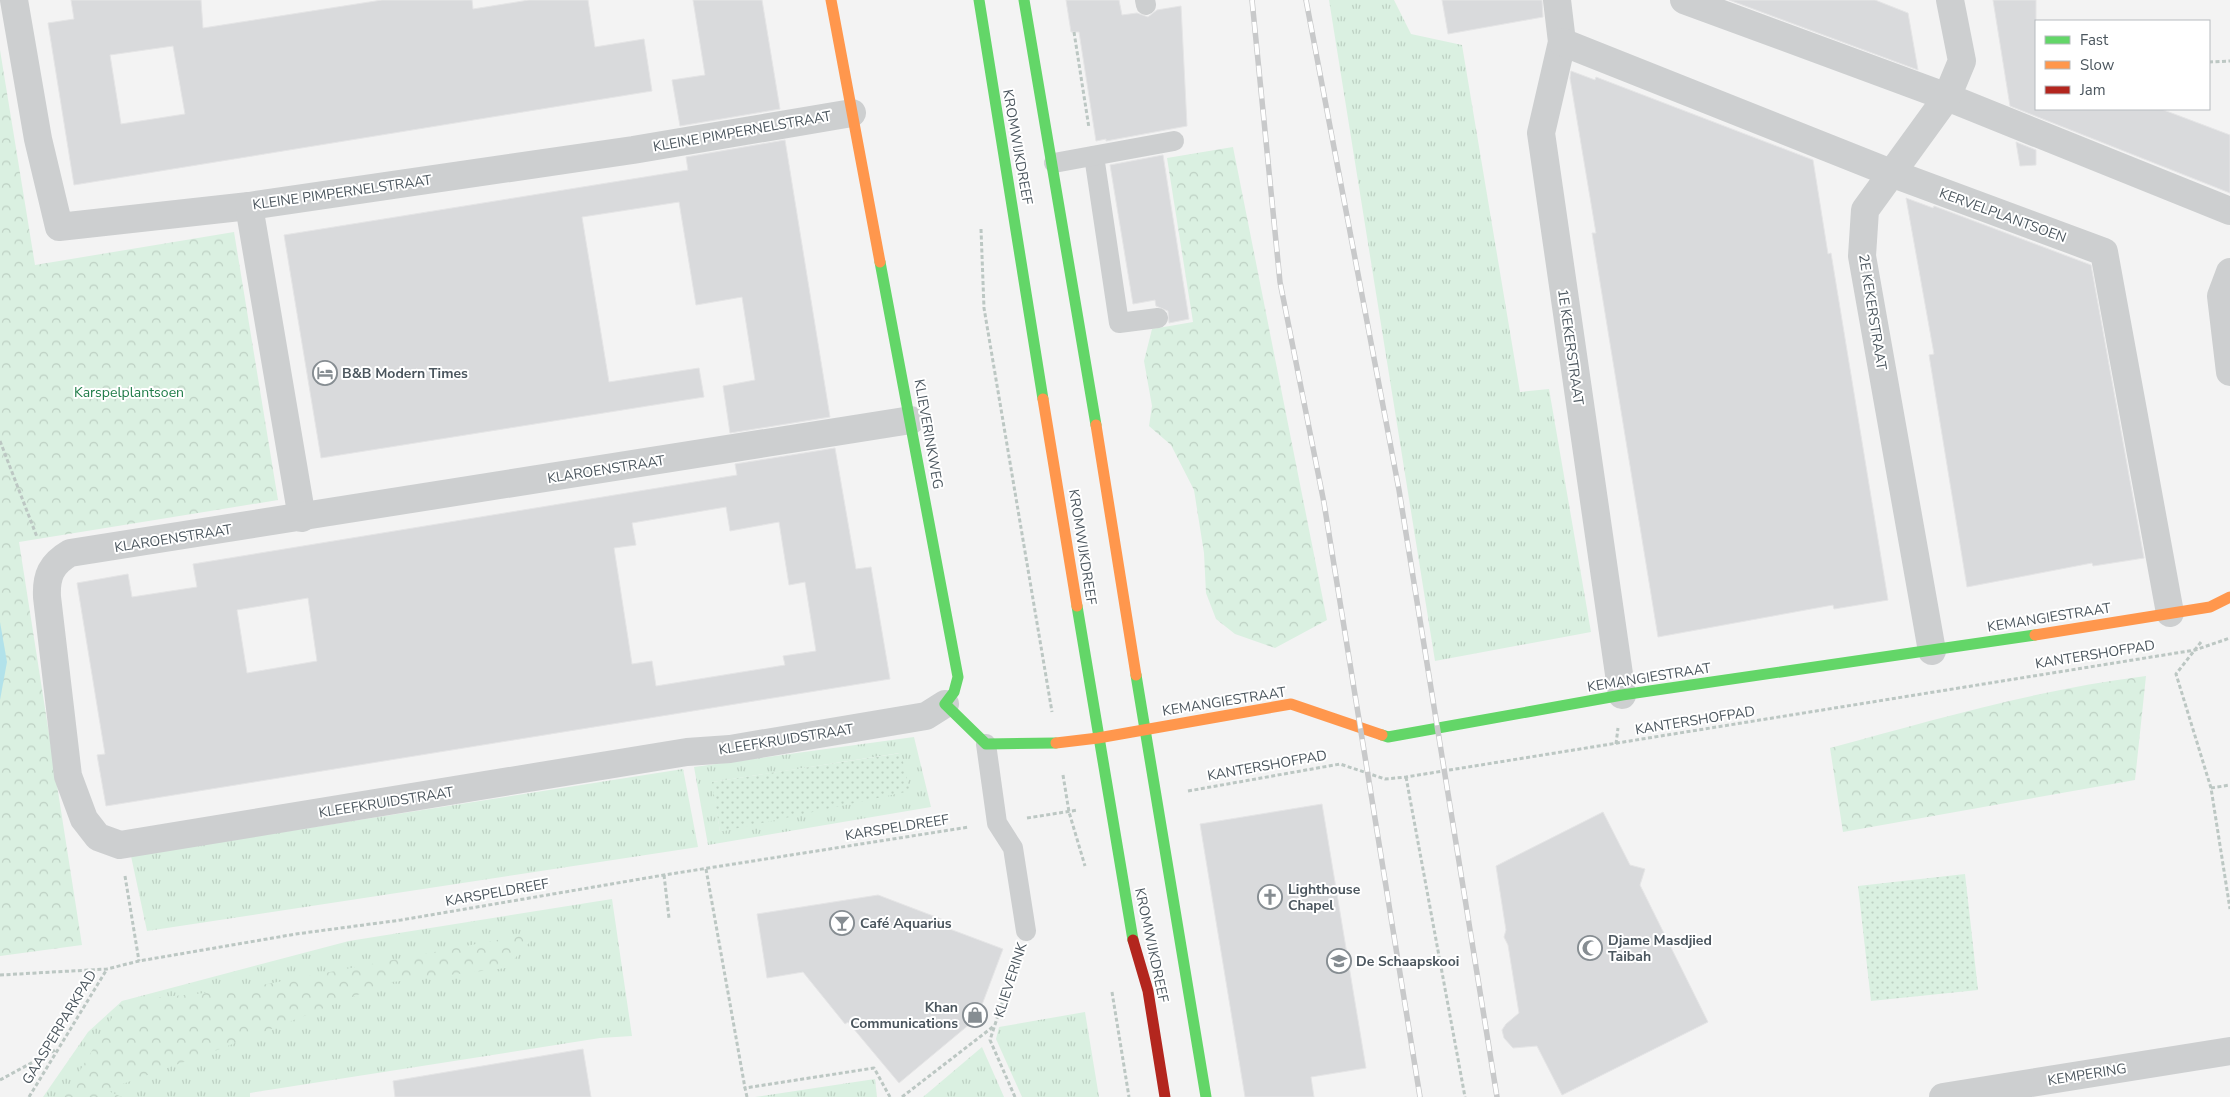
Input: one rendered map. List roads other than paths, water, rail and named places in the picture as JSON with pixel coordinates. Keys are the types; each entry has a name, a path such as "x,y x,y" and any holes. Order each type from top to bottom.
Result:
{"main road":[{"name":"KLIEVERINKWEG","path":"830,0 911,420 958,677 954,692 945,704"},
{"name":"KROMWIJKDREEF","path":"979,0 1098,738 1135,950 1148,991 1165,1097"},
{"name":"KROMWIJKDREEF","path":"1024,0 1054,163 1144,728 1206,1097"},
{"name":"KEMANGIESTRAAT","path":"1098,738 1144,728 1291,704 1388,737 1622,695 1932,651 2210,607 2230,597"},
{"path":"945,704 986,744 1057,743 1098,738"}],"street":[{"name":"KLEINE PIMPERNELSTRAAT","path":"14,0 38,139 59,227 249,206 634,150 852,113"},
{"name":"1E KEKERSTRAAT","path":"1557,0 1562,42 1541,133 1622,695"},
{"path":"1684,0 1947,96 2230,211"},
{"name":"2E KEKERSTRAAT","path":"1932,651 1862,256 1865,210 1947,96 1962,61 1950,0"},
{"name":"KERVELPLANTSOEN","path":"1562,42 1890,173 2104,252 2170,613"},
{"path":"249,206 302,518"},
{"path":"2230,272 2221,296 2230,372"},
{"name":"KLAROENSTRAAT","path":"120,845 98,837 84,819 68,776 46,583 50,570 59,560 70,554 911,420"},
{"name":"KLEEFKRUIDSTRAAT","path":"120,845 687,752 730,749 926,716 945,704"},
{"name":"KEMPERING","path":"1943,1097 2230,1051"}],"lane":[{"path":"1054,163 1174,141"},
{"path":"1094,156 1119,323 1158,318"},
{"name":"KLIEVERINK","path":"986,744 997,823 1013,848 1026,931"}],"water":[{"path":"0,622 7,662 0,700"}],"railway":[{"path":"1252,0 1280,282 1324,503 1420,1097"},
{"path":"1306,0 1399,490 1497,1097"}],"place":[{"name":"B&B Modern Times","path":"325,373"},
{"name":"Lighthouse Chapel","path":"1270,897"},
{"name":"Café Aquarius","path":"842,923"},
{"name":"Djame Masdjied Taibah","path":"1590,948"},
{"name":"De Schaapskooi","path":"1339,961"},
{"name":"Khan Communications","path":"975,1015"}],"park label":[{"name":"Karspelplantsoen","path":"129,392"}]}
